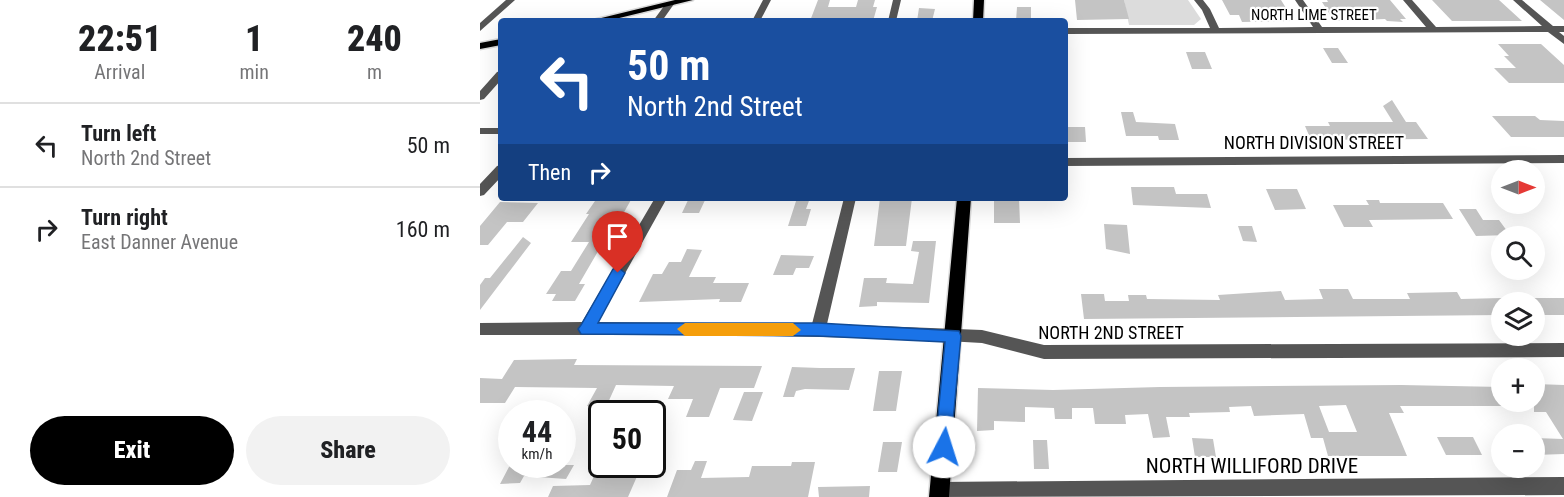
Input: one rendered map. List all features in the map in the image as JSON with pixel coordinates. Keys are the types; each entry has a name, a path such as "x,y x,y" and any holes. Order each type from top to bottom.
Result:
{"main road":[{"path":"610,18 688,0"},
{"path":"978,18 979,0"},
{"path":"480,46 498,43"},
{"path":"939,494 964,201"}],"street":[{"path":"480,28 511,0"},
{"path":"758,18 767,0"},
{"path":"893,18 897,0"},
{"path":"1198,0 1206,9 1216,30"},
{"path":"1299,0 1319,30"},
{"path":"1407,0 1433,29"},
{"path":"1517,0 1564,41"},
{"path":"659,18 670,4"},
{"name":"NORTH LIME STREET","path":"1068,31 1564,29"},
{"path":"480,97 498,77"},
{"path":"480,131 498,131"},
{"name":"NORTH DIVISION STREET","path":"1068,162 1564,159"},
{"path":"480,192 498,172"},
{"path":"586,329 659,201"},
{"path":"818,330 849,201"},
{"name":"NORTH 2ND STREET","path":"480,329 818,330 974,336 1027,350 1044,352 1564,350"},
{"name":"NORTH WILLIFORD DRIVE","path":"939,494 1347,492 1564,486"}],"shaded area":[{"path":"1124,0 1188,0 1201,19 1194,25 1129,25"}],"building":[{"path":"818,0 830,0 828,7 856,7 858,0 875,0 873,7 877,7 874,18 811,18"},
{"path":"1075,0 1124,0 1129,19 1077,20"},
{"path":"1222,0 1281,0 1294,21 1242,22 1239,15 1230,15"},
{"path":"1327,0 1390,0 1406,19 1400,19 1403,22 1385,19 1334,21 1322,2 1328,2"},
{"path":"1432,0 1499,0 1522,21 1452,21"},
{"path":"1540,0 1564,0 1564,20"},
{"path":"1017,7 1031,7 1031,18 1016,18"},
{"path":"919,8 935,9 933,18 917,18"},
{"path":"1498,44 1541,44 1564,65 1564,83 1509,83 1494,68 1516,68 1504,56 1509,56"},
{"path":"1323,48 1338,48 1348,63 1332,63"},
{"path":"1186,52 1205,52 1212,69 1192,69"},
{"path":"1392,100 1406,122 1416,122 1428,139 1311,140 1305,126 1330,126 1328,122 1393,122 1383,106"},
{"path":"1121,112 1133,112 1136,122 1175,124 1179,140 1159,140 1158,136 1126,136"},
{"path":"1492,116 1535,116 1540,120 1564,121 1564,137 1511,137"},
{"path":"1068,127 1085,127 1086,142 1068,142"},
{"path":"1131,187 1174,187 1176,194 1207,194 1211,208 1133,205"},
{"path":"1266,189 1297,189 1306,209 1275,210"},
{"path":"1366,200 1379,200 1380,203 1443,203 1453,219 1369,220 1373,227 1344,227 1333,205 1369,205"},
{"path":"595,201 630,201 608,241 604,241 579,284 585,284 575,301 552,301 556,294 546,294 561,271 571,271 589,242 571,242"},
{"path":"688,201 705,201 699,213 682,213"},
{"path":"796,201 809,201 806,209 811,209 806,226 788,226"},
{"path":"880,201 912,201 906,246 874,246"},
{"path":"994,201 1019,201 1020,223 994,223"},
{"path":"500,202 538,203 523,222 507,222 488,245 480,245 480,226"},
{"path":"1459,209 1476,209 1483,220 1499,220 1503,226 1491,226 1491,236 1476,236"},
{"path":"1104,224 1127,225 1130,254 1106,249"},
{"path":"1238,226 1252,226 1257,242 1243,241"},
{"path":"523,237 531,243 480,310 480,285 485,278 490,278"},
{"path":"913,241 936,241 929,303 877,302 877,306 859,307 864,278 887,278 886,283 913,284 919,252 911,251"},
{"path":"687,249 702,250 689,277 716,277 713,283 749,283 741,302 719,302 720,299 639,302 653,274 662,274 669,262 681,262"},
{"path":"781,255 814,256 809,268 796,268 793,275 773,275"},
{"path":"1319,289 1348,289 1353,299 1410,299 1407,293 1457,292 1461,299 1491,298 1491,315 1084,319 1081,294 1104,294 1105,301 1129,301 1128,295 1146,295 1147,299 1220,300 1218,295 1281,291 1285,300 1323,299"},
{"path":"1545,298 1564,298 1564,315 1545,315"},
{"path":"577,359 574,365 762,366 754,388 720,388 709,417 686,417 693,399 668,399 674,386 616,385 609,400 590,400 597,388 515,387 507,400 498,400 498,403 480,403 480,378 502,379 514,360"},
{"path":"792,367 855,368 849,390 805,389 796,391 794,397 783,397"},
{"path":"879,371 902,371 896,411 873,411"},
{"path":"1545,384 1564,385 1564,454 1545,455 1545,438 1563,439 1546,412"},
{"path":"1401,385 1491,387 1491,406 1400,406 1404,413 1389,413 1407,456 1328,456 1323,438 1311,438 1304,414 1254,416 1251,406 1229,407 1230,412 1189,413 1190,417 1166,417 1170,437 1153,438 1148,414 1125,415 1126,424 1095,424 1093,408 1072,408 1072,419 1055,419 1054,408 1025,407 1025,422 994,421 994,430 977,431 978,388 1053,390","holes":["1346,405 1357,432 1329,432 1319,406"]},
{"path":"744,392 763,392 752,421 733,420"},
{"path":"1437,437 1473,437 1482,455 1446,455"},
{"path":"1192,438 1213,439 1216,457 1195,457"},
{"path":"1033,440 1047,440 1049,469 1034,469"},
{"path":"883,442 902,442 897,472 878,472"},
{"path":"695,461 707,461 701,478 749,477 752,466 791,466 792,462 815,462 808,497 667,497 677,470 691,470"},
{"path":"503,478 523,478 520,483 500,484"},
{"path":"593,478 636,478 628,497 548,497 553,486 590,485"},
{"path":"870,486 869,497 819,497 818,487"}],"slow traffic":[{"path":"685,329 793,330"}],"route":[{"path":"618,273 586,329 818,330 953,336 944,447"}]}
